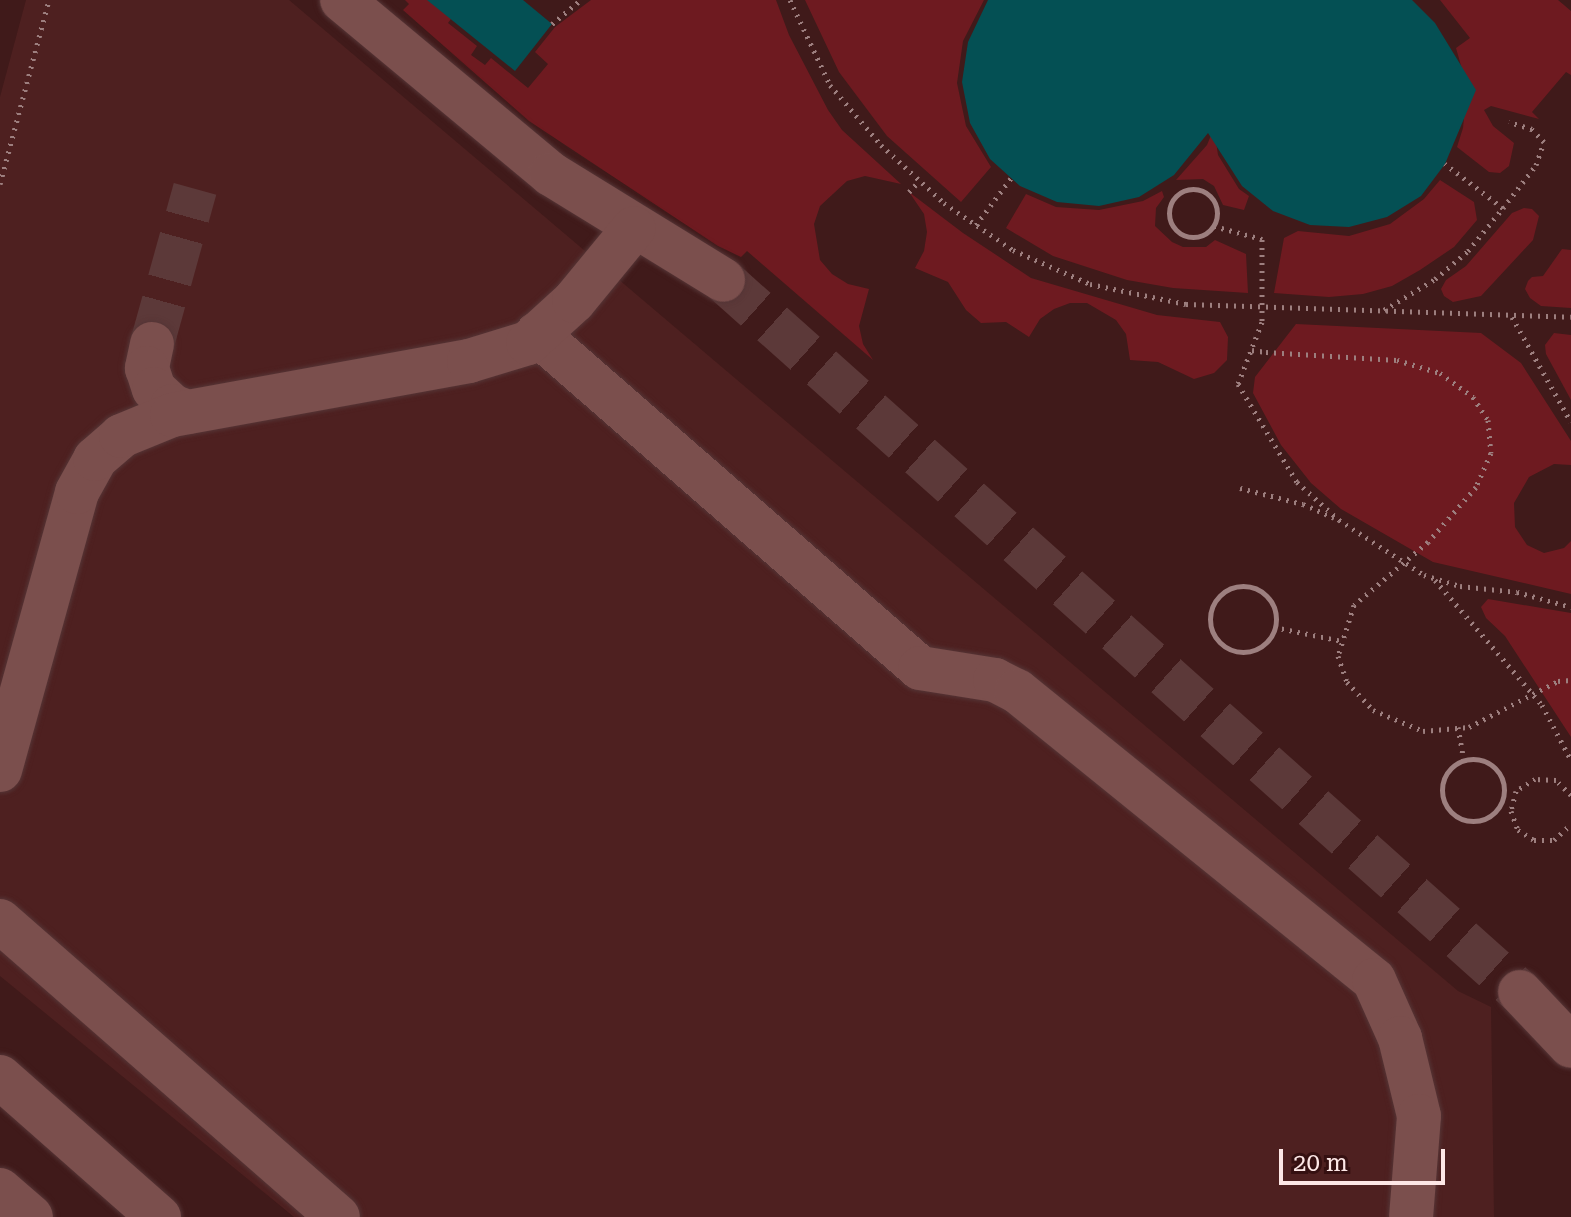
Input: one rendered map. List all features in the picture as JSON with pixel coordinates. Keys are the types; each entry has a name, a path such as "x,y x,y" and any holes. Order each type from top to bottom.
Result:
{"street":[{"path":"342,0 551,174 634,228 723,280"},
{"path":"0,770 77,492 95,459 121,436 188,412 469,361 528,343 574,301 634,228"},
{"path":"537,334 920,668 995,680 1017,691 1374,980 1400,1038 1419,1116 1411,1217"},
{"path":"152,344 147,368 154,389 172,406 188,412"},
{"path":"0,921 338,1217"},
{"path":"1520,992 1571,1046"},
{"path":"0,1077 159,1217"},
{"path":"0,1190 31,1217"}],"path":[{"path":"0,184 49,0"},
{"path":"552,24 581,0"},
{"path":"790,0 830,85 881,145 976,225 1013,250 1090,284 1186,304 1571,317"},
{"path":"1383,311 1435,279 1468,251 1536,165 1544,142 1532,129 1509,122"},
{"path":"1445,164 1503,208"},
{"path":"976,225 1011,178"},
{"path":"909,192 920,180"},
{"path":"1214,226 1217,209 1210,195 1195,188 1186,189 1173,198 1168,214 1179,233 1193,238 1214,226 1262,239 1262,322 1238,384 1297,482 1339,520"},
{"path":"1512,317 1571,422"},
{"path":"1252,350 1397,360 1440,373 1473,397 1488,420 1491,453 1476,487 1428,542 1354,605 1338,656 1347,682 1373,710 1423,731 1469,727 1558,681 1571,680"},
{"path":"1240,488 1303,504 1339,520 1434,578 1460,586 1517,592 1571,607"},
{"path":"1434,578 1542,705 1571,760"},
{"path":"1244,586 1255,588 1271,601 1275,611 1274,627 1266,642 1257,648 1234,650 1215,638 1209,617 1212,607 1225,591 1244,586"},
{"path":"1274,627 1342,641"},
{"path":"1458,727 1464,760"},
{"path":"1464,760 1485,760 1494,765 1504,784 1504,798 1495,813 1477,821 1457,817 1449,811 1441,791 1448,771 1464,760"},
{"path":"1571,795 1556,780 1546,778 1524,783 1512,801 1513,820 1518,830 1534,840 1554,840 1571,824"},
{"path":"1504,798 1512,801"}],"shaded area":[{"path":"26,0 289,0 1458,991 1491,1007 1494,1217 294,1217 0,976 0,97"},
{"path":"405,0 465,0 448,23 477,46 471,55 485,65 491,58 528,88 548,64 535,52 555,27 591,0 776,0 789,35 828,110 842,130 901,184 865,176 847,181 820,206 814,224 820,260 832,274 848,284 869,289 859,326 863,344 873,360 747,251 741,257 718,246 529,121 403,10 409,4"},
{"path":"805,0 984,0 963,41 957,83 966,126 991,167 961,202 887,136 839,72"},
{"path":"1440,0 1558,0 1571,11 1571,75 1566,72 1532,112 1539,119 1491,106 1484,110 1493,126 1514,143 1509,166 1500,173 1489,172 1457,147 1463,128 1467,87 1456,48 1470,38"},
{"path":"1214,128 1218,155 1239,189 1249,196 1244,210 1223,205 1214,186 1203,179 1176,180 1207,145"},
{"path":"1440,180 1474,202 1477,220 1454,247 1392,286 1363,294 1329,297 1274,293 1284,238 1298,231 1349,236 1390,224 1424,199"},
{"path":"1162,191 1164,197 1156,208 1155,226 1172,242 1183,247 1206,247 1215,240 1246,254 1248,293 1173,288 1127,280 1053,256 1006,228 1026,194 1056,207 1099,210 1143,201"},
{"path":"909,192 1031,278 1157,315 1220,322 1228,337 1227,360 1214,373 1194,379 1158,362 1130,360 1126,334 1116,320 1087,303 1070,303 1054,309 1040,319 1029,337 1006,322 981,323 966,310 948,282 915,268 924,251 927,232 924,214"},
{"path":"1524,208 1532,209 1539,216 1533,240 1481,296 1453,302 1444,296 1441,289 1446,280 1466,266 1512,213"},
{"path":"1562,249 1571,250 1571,308 1541,306 1530,298 1525,289 1532,277 1543,276"},
{"path":"1296,324 1481,333 1521,363 1571,441 1571,465 1554,464 1529,477 1514,503 1515,527 1527,545 1544,553 1564,548 1571,541 1571,594 1433,562 1341,509 1311,483 1281,445 1253,393 1255,377"},
{"path":"1554,333 1571,335 1571,400 1546,354 1545,345"},
{"path":"1488,599 1571,613 1571,737 1505,636 1486,618 1481,607"}],"building":[{"path":"427,0 523,0 552,24 515,71"},
{"path":"988,0 1412,0 1435,23 1476,90 1445,164 1421,196 1387,217 1349,227 1310,225 1273,211 1242,186 1208,133 1174,175 1139,197 1099,206 1057,202 1020,186 990,159 970,123 962,82 968,42"}],"tunnel":[{"path":"152,344 195,189"},
{"path":"723,280 1520,992"}]}
